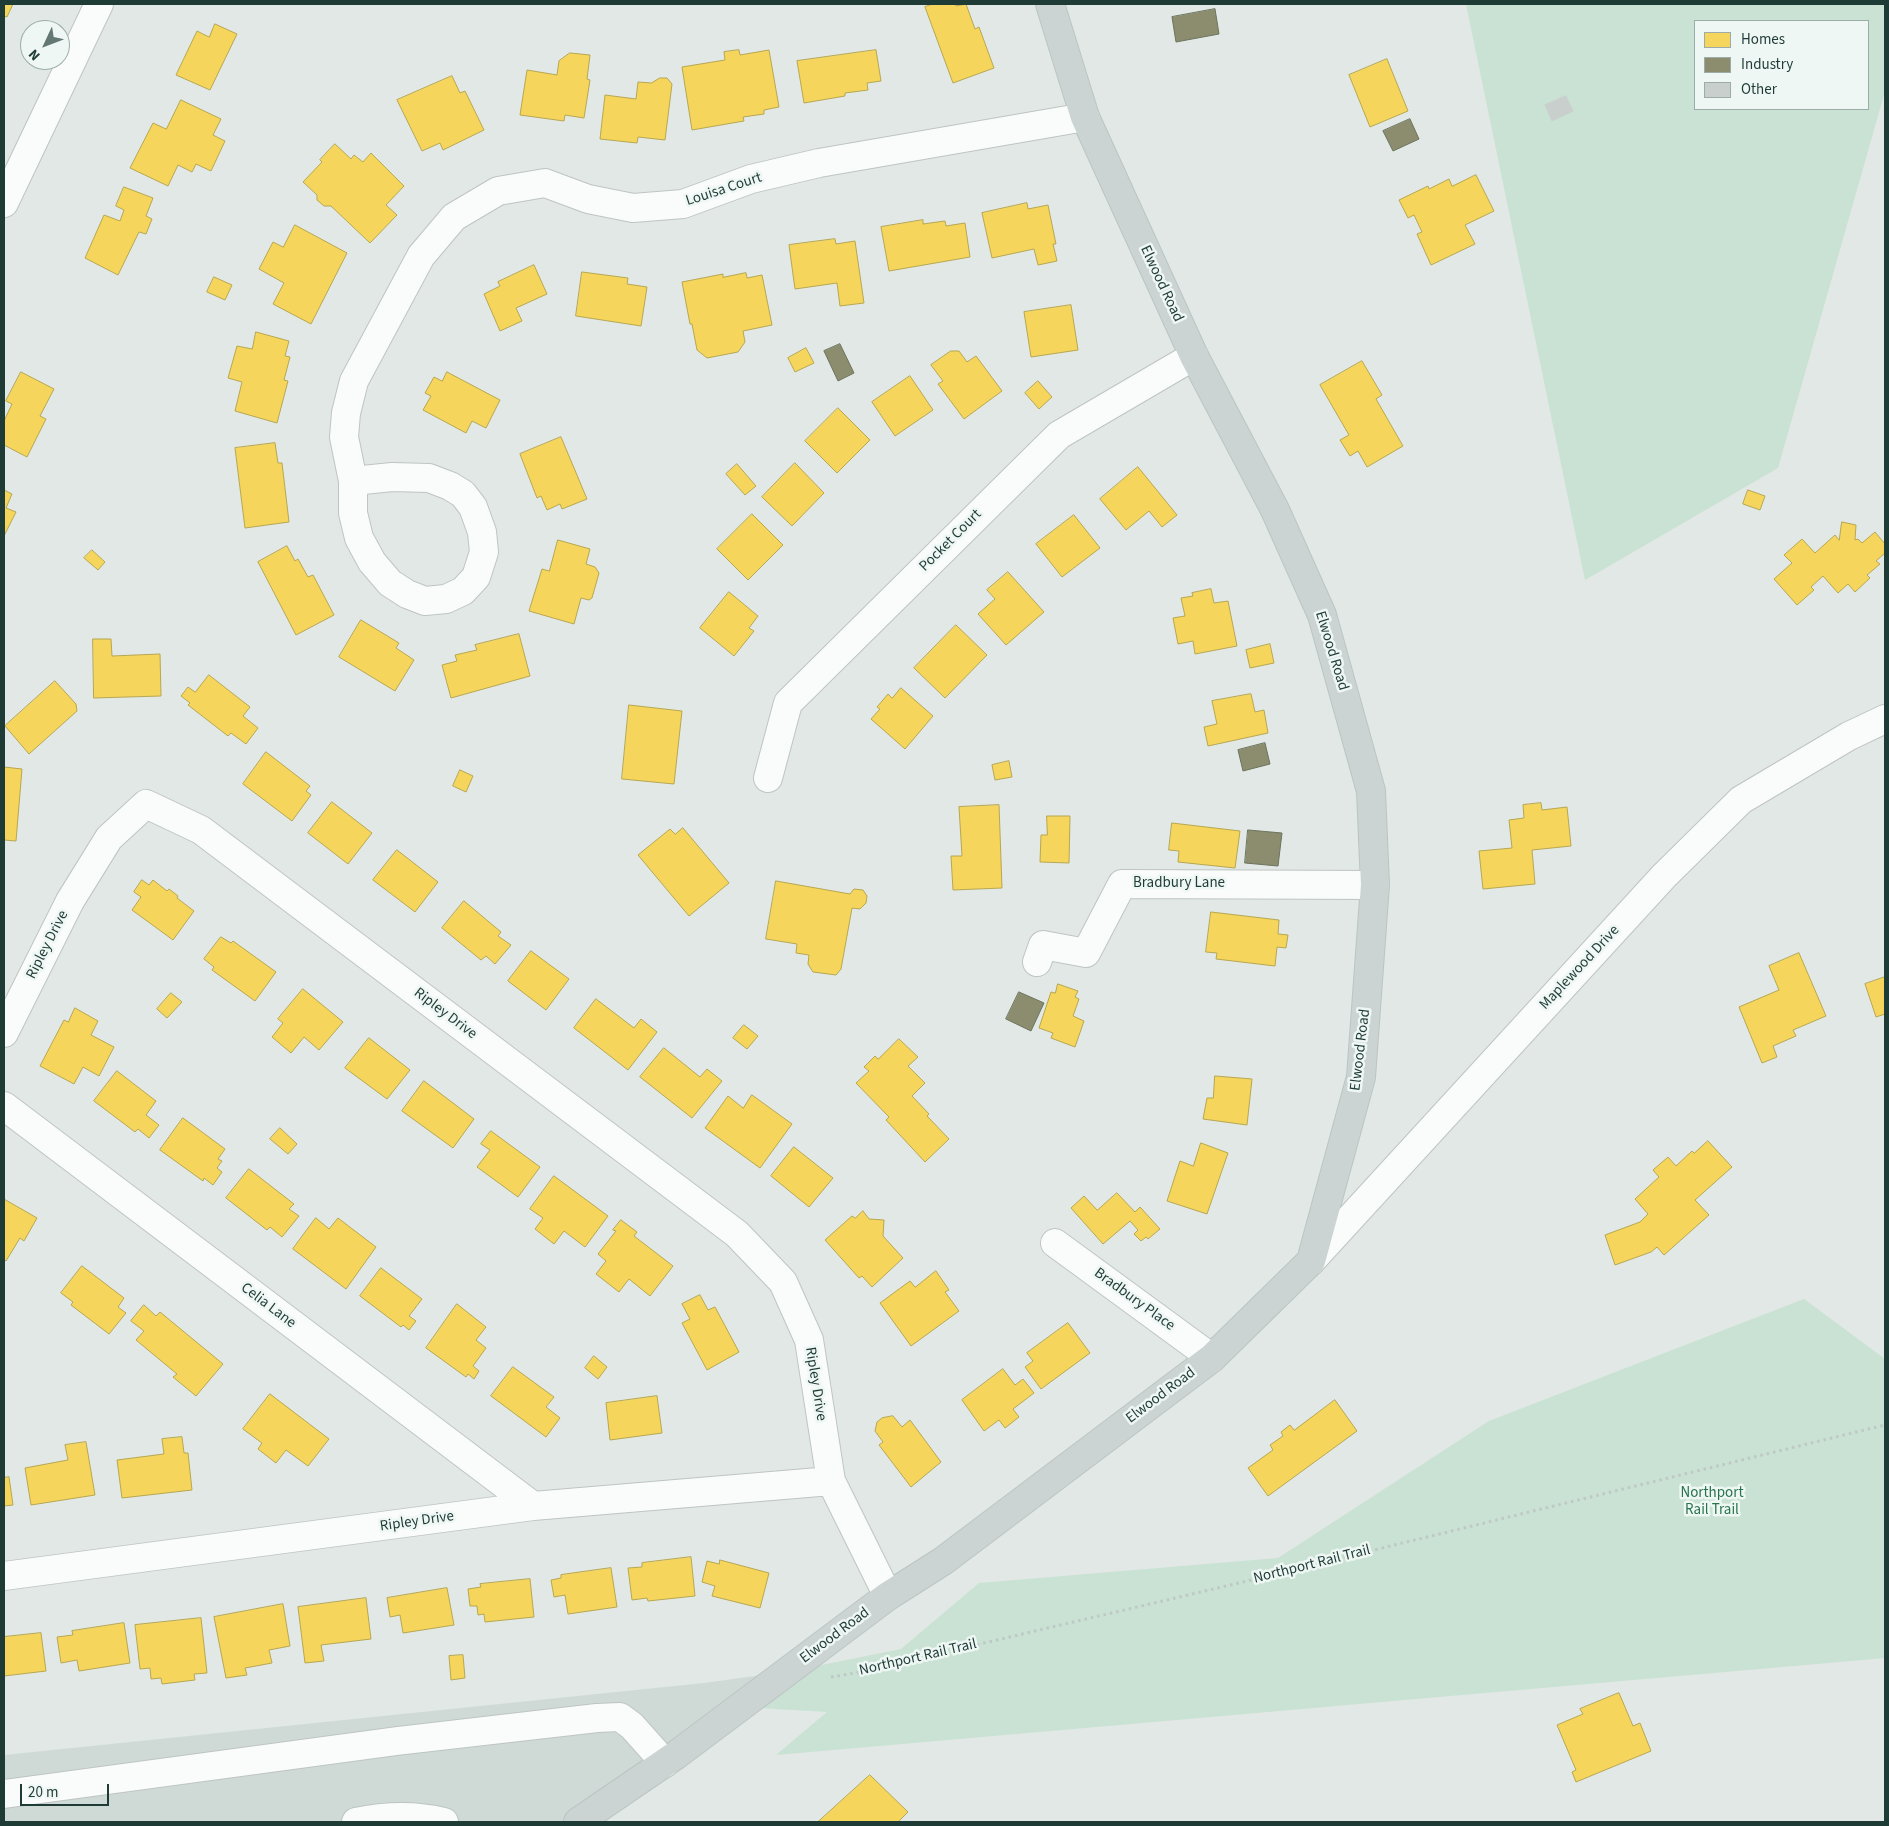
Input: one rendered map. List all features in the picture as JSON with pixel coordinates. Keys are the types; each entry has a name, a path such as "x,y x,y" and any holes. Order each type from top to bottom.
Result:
{"main road":[{"name":"Elwood Road","path":"578,1822 665,1763 888,1596 943,1561 1212,1358 1311,1262 1362,1077 1375,885 1371,791 1322,616 1275,510 1194,356 1085,117 1050,4"}],"street":[{"path":"4,203 98,4"},
{"name":"Louisa Court","path":"354,480 392,477 429,478 450,486 462,494 473,507 482,532 484,552 476,577 463,591 446,599 424,601 407,594 390,583 372,562 358,538 353,513 354,480 344,437 346,413 354,381 421,256 454,217 498,191 545,183 588,199 632,208 683,204 751,179 819,163 1085,117"},
{"name":"Pocket Court","path":"768,778 788,702 1059,435 1194,356"},
{"name":"Maplewood Drive","path":"1311,1262 1664,876 1742,800 1849,736 1885,719"},
{"name":"Ripley Drive","path":"4,1033 70,901 109,838 146,804 201,830 738,1234 783,1282 808,1340 831,1481 888,1596"},
{"name":"Bradbury Lane","path":"1037,962 1043,945 1086,953 1122,884 1375,885"},
{"name":"Celia Lane","path":"4,1106 533,1506"},
{"name":"Bradbury Place","path":"1056,1243 1212,1358"},
{"name":"Ripley Drive","path":"4,1576 533,1506 831,1481"},
{"path":"4,1794 397,1741 612,1717 620,1717 632,1726 665,1763"},
{"path":"356,1822 378,1818 430,1819 444,1822"}],"path":[{"name":"Northport Rail Trail","path":"823,1678 861,1672 1239,1583 1885,1425"}],"shaded area":[{"path":"792,1671 574,1822 4,1822 4,1755 704,1683"}],"green space":[{"path":"1466,4 1885,4 1885,91 1778,468 1585,580"},
{"path":"1804,1299 1885,1359 1885,1658 776,1755 827,1712 742,1707 792,1671 901,1649 979,1583 1278,1558 1489,1421"}],"building: Homes":[{"path":"4,4 13,4 7,17 4,16"},
{"path":"933,4 955,4 956,6 966,4 975,29 979,27 994,68 953,83 925,7"},
{"path":"215,24 237,34 210,90 176,75 197,31 209,37"},
{"path":"739,50 740,55 769,50 779,107 764,110 764,114 743,117 744,121 692,130 682,67 725,60 724,52"},
{"path":"876,50 881,81 867,83 868,90 845,93 845,96 804,103 797,61"},
{"path":"570,53 590,55 587,79 590,80 584,118 565,115 564,121 520,115 527,70 557,75 559,61"},
{"path":"1387,59 1408,111 1370,127 1349,75"},
{"path":"452,76 460,93 465,91 484,130 443,150 440,143 422,151 397,100"},
{"path":"660,78 667,78 672,84 665,140 638,137 637,143 600,139 605,95 636,99 638,82 651,83"},
{"path":"181,100 221,119 213,135 225,141 211,171 196,164 192,172 178,165 168,186 130,168 153,123 166,129"},
{"path":"335,144 351,159 354,155 363,162 371,153 404,186 386,205 397,215 370,243 331,206 324,206 317,200 317,195 303,182 322,162 320,160"},
{"path":"1476,175 1494,211 1465,225 1475,244 1431,265 1417,234 1422,232 1414,215 1408,218 1399,200 1428,186 1429,189 1449,179 1452,186"},
{"path":"124,187 153,198 146,216 152,219 146,234 139,232 118,275 85,258 104,215 120,221 124,210 116,206"},
{"path":"1027,203 1028,209 1048,205 1056,244 1053,244 1057,261 1038,265 1034,249 992,258 982,213"},
{"path":"923,220 923,224 945,221 946,226 965,223 970,257 889,271 881,227"},
{"path":"295,225 347,253 311,324 273,304 284,283 259,269 273,242 283,247"},
{"path":"835,239 836,244 855,241 864,303 840,306 837,283 795,289 789,245"},
{"path":"534,265 547,294 516,308 522,321 500,331 484,294 500,286 498,282"},
{"path":"582,272 628,278 627,284 647,287 641,326 576,316"},
{"path":"746,273 747,278 762,275 772,325 743,331 745,342 738,352 707,358 697,350 682,282 723,274 723,277"},
{"path":"214,277 232,285 225,300 207,292"},
{"path":"1071,305 1078,350 1031,357 1024,312"},
{"path":"256,332 289,341 285,356 290,357 284,380 288,381 277,423 235,411 242,382 228,378 237,346 252,349"},
{"path":"806,348 814,363 795,372 788,358"},
{"path":"951,351 959,351 967,362 976,356 1002,391 964,419 938,384 943,381 931,365"},
{"path":"1362,361 1382,395 1376,399 1403,446 1367,467 1358,451 1350,456 1340,440 1349,435 1320,385"},
{"path":"21,372 54,389 40,416 46,419 27,457 4,445 4,421 12,404 6,401"},
{"path":"447,372 500,400 486,428 472,421 466,433 423,410 431,396 425,393 434,377 442,381"},
{"path":"910,376 933,410 895,436 872,402"},
{"path":"1038,381 1052,397 1039,409 1025,393"},
{"path":"838,408 870,440 837,473 805,441"},
{"path":"561,437 587,499 562,509 560,504 547,510 541,496 537,498 520,454"},
{"path":"275,443 278,463 282,463 289,522 245,528 235,448"},
{"path":"795,463 824,493 792,526 762,497"},
{"path":"737,464 756,486 745,495 726,474"},
{"path":"1138,467 1177,515 1162,527 1149,511 1126,530 1100,499"},
{"path":"4,490 12,494 6,508 16,512 4,536"},
{"path":"1748,490 1765,496 1760,510 1743,504"},
{"path":"752,514 783,545 748,580 717,549"},
{"path":"1074,515 1100,548 1062,577 1036,544"},
{"path":"1842,522 1856,525 1855,540 1858,539 1862,543 1875,532 1885,544 1885,553 1876,561 1880,564 1867,575 1870,578 1855,592 1848,584 1838,593 1823,576 1811,587 1814,590 1797,605 1774,579 1792,563 1784,555 1802,539 1815,553 1835,535 1839,540"},
{"path":"558,540 590,549 586,564 595,567 599,573 592,598 589,600 581,598 574,624 529,611 542,569 549,571"},
{"path":"287,546 295,561 298,559 308,577 313,575 334,615 296,635 258,562"},
{"path":"92,550 105,562 98,570 84,558"},
{"path":"1008,572 1044,612 1006,645 978,614 995,599 987,590"},
{"path":"1211,589 1214,603 1228,601 1237,646 1195,654 1193,641 1178,644 1173,618 1185,616 1181,598 1193,596 1192,593"},
{"path":"729,592 758,616 749,628 754,631 734,656 700,628"},
{"path":"361,620 399,643 396,648 414,660 395,691 339,657"},
{"path":"956,625 987,655 945,698 914,668"},
{"path":"519,634 530,676 451,698 442,665 457,661 455,655 477,650 475,645"},
{"path":"93,639 111,639 112,656 160,654 161,696 94,698"},
{"path":"1270,644 1274,663 1250,668 1246,650"},
{"path":"209,675 250,707 243,716 258,728 246,744 231,733 228,736 188,705 190,703 181,696 188,687 195,692"},
{"path":"55,681 76,704 77,711 29,754 5,726"},
{"path":"901,688 933,716 905,749 871,719 880,709 877,707 888,694 892,698"},
{"path":"1251,694 1255,712 1264,710 1268,733 1208,746 1204,727 1217,724 1212,701"},
{"path":"629,705 682,711 674,784 622,779"},
{"path":"266,752 310,786 306,791 311,795 292,821 243,784"},
{"path":"1009,761 1012,777 995,780 992,765"},
{"path":"4,767 22,769 16,841 4,840"},
{"path":"460,770 473,776 466,792 453,786"},
{"path":"332,802 372,833 348,864 308,833"},
{"path":"1541,803 1542,810 1567,807 1571,846 1532,850 1535,884 1483,889 1479,851 1512,848 1509,820 1524,818 1523,805"},
{"path":"999,805 1002,888 953,890 951,856 962,856 959,807"},
{"path":"1047,816 1070,816 1069,863 1040,862 1041,835 1047,835"},
{"path":"1172,823 1240,831 1235,868 1178,862 1179,851 1169,850"},
{"path":"683,828 729,883 689,916 638,855 670,829 675,834"},
{"path":"397,850 438,882 415,912 373,880"},
{"path":"142,880 149,885 153,880 167,891 169,889 194,911 173,940 132,910 141,897 134,892"},
{"path":"776,881 850,894 854,889 863,890 867,896 866,903 860,909 852,908 841,969 836,975 813,972 808,964 809,955 796,953 797,944 766,939"},
{"path":"464,901 501,932 498,936 511,945 495,964 486,956 481,960 442,928"},
{"path":"1211,912 1279,920 1278,934 1288,935 1286,948 1277,947 1275,966 1216,959 1217,953 1206,952"},
{"path":"221,937 231,943 233,941 276,972 255,1001 212,970 214,967 204,959"},
{"path":"531,951 569,979 546,1010 508,981"},
{"path":"1799,953 1826,1016 1793,1030 1796,1036 1773,1046 1777,1057 1762,1063 1739,1007 1779,990 1769,966"},
{"path":"1885,977 1885,1014 1876,1017 1865,984"},
{"path":"1058,984 1078,991 1075,997 1079,999 1073,1016 1084,1021 1075,1047 1051,1038 1053,1033 1039,1028 1051,992 1055,993"},
{"path":"303,989 343,1022 319,1050 304,1037 291,1053 272,1037 283,1023 278,1019"},
{"path":"171,993 182,1002 167,1018 157,1009"},
{"path":"596,999 634,1028 641,1019 657,1032 628,1070 574,1028"},
{"path":"75,1008 98,1021 91,1035 114,1047 99,1076 83,1067 74,1084 40,1066 64,1020 68,1022"},
{"path":"744,1025 758,1036 747,1049 733,1038"},
{"path":"369,1038 410,1070 387,1099 345,1068"},
{"path":"899,1039 918,1057 908,1066 925,1083 912,1096 929,1114 927,1116 949,1139 925,1162 886,1120 889,1117 856,1083 869,1071 864,1067 875,1056 878,1059"},
{"path":"664,1048 700,1077 707,1069 722,1081 692,1118 640,1077"},
{"path":"117,1071 156,1101 146,1115 159,1125 149,1138 138,1129 135,1132 94,1101"},
{"path":"1215,1076 1252,1079 1247,1125 1203,1119 1207,1098 1213,1098"},
{"path":"424,1081 474,1119 453,1148 402,1111"},
{"path":"752,1095 792,1124 760,1168 705,1128 728,1096 743,1108"},
{"path":"183,1118 225,1149 218,1159 222,1161 217,1168 222,1172 213,1185 204,1178 203,1181 160,1150"},
{"path":"280,1128 297,1144 288,1154 270,1139"},
{"path":"491,1131 540,1167 518,1197 477,1167 490,1150 481,1144"},
{"path":"1708,1141 1732,1167 1695,1200 1709,1215 1664,1255 1657,1247 1651,1252 1615,1265 1605,1235 1640,1222 1648,1214 1635,1199 1659,1177 1653,1170 1668,1157 1676,1166 1692,1151 1694,1153"},
{"path":"1201,1143 1228,1153 1207,1214 1167,1201 1180,1161 1193,1166"},
{"path":"794,1147 833,1178 809,1207 771,1176"},
{"path":"249,1169 294,1204 289,1209 299,1216 282,1237 270,1227 267,1230 226,1198"},
{"path":"554,1176 608,1216 585,1247 564,1231 554,1244 535,1229 543,1218 530,1209"},
{"path":"1117,1193 1135,1212 1140,1207 1160,1229 1148,1239 1146,1237 1141,1241 1134,1234 1138,1230 1130,1221 1103,1244 1071,1208 1084,1196 1097,1210"},
{"path":"4,1199 37,1218 24,1241 20,1238 6,1261 4,1259"},
{"path":"863,1211 869,1219 884,1220 883,1236 903,1258 872,1287 862,1276 859,1278 825,1240 852,1216 855,1218"},
{"path":"316,1218 329,1229 338,1218 376,1247 346,1289 293,1249"},
{"path":"621,1220 637,1232 634,1236 673,1266 650,1296 629,1279 619,1292 596,1274 606,1261 598,1254 616,1231 613,1230"},
{"path":"82,1266 124,1298 118,1307 126,1313 109,1334 71,1305 73,1302 61,1293"},
{"path":"381,1268 422,1299 409,1316 416,1321 409,1330 403,1325 401,1327 360,1296"},
{"path":"936,1271 949,1290 945,1292 959,1311 911,1346 880,1303 910,1281 915,1287"},
{"path":"700,1295 708,1310 715,1307 739,1352 707,1370 682,1323 690,1319 682,1304"},
{"path":"457,1304 486,1327 476,1340 486,1348 473,1366 479,1371 474,1379 468,1374 466,1377 426,1348"},
{"path":"144,1305 156,1316 160,1312 223,1364 196,1396 173,1377 177,1374 136,1340 144,1331 131,1321"},
{"path":"1068,1323 1090,1353 1041,1389 1025,1367 1033,1361 1027,1353"},
{"path":"594,1356 607,1367 598,1379 585,1368"},
{"path":"513,1367 554,1397 546,1407 560,1418 546,1437 491,1396"},
{"path":"1003,1369 1015,1385 1023,1379 1034,1393 1013,1409 1019,1417 1005,1428 999,1420 984,1431 962,1400"},
{"path":"270,1394 329,1439 308,1466 286,1450 276,1463 258,1449 262,1443 243,1429"},
{"path":"657,1396 662,1433 610,1440 606,1403"},
{"path":"1335,1400 1357,1431 1268,1496 1248,1468 1273,1450 1270,1445 1283,1436 1281,1432 1290,1425 1294,1430"},
{"path":"893,1416 902,1427 910,1420 941,1462 911,1487 879,1445 883,1442 875,1431 877,1422 882,1418"},
{"path":"182,1437 184,1453 188,1453 192,1490 122,1498 117,1460 164,1454 162,1439"},
{"path":"86,1442 95,1495 31,1505 25,1468 68,1460 65,1445"},
{"path":"9,1477 13,1505 4,1506 4,1478"},
{"path":"691,1557 695,1596 648,1601 647,1598 632,1600 628,1568 642,1567 642,1563"},
{"path":"720,1560 769,1573 760,1608 712,1596 715,1586 702,1582 707,1561 719,1564"},
{"path":"611,1568 617,1607 568,1614 565,1595 554,1597 551,1580 561,1578 561,1575"},
{"path":"530,1579 534,1617 485,1622 484,1614 478,1615 477,1606 470,1606 468,1589 481,1587 480,1584"},
{"path":"447,1588 454,1625 403,1633 400,1615 390,1617 387,1598"},
{"path":"366,1598 371,1639 321,1645 324,1661 305,1663 298,1607"},
{"path":"283,1604 290,1646 269,1650 272,1663 245,1668 247,1675 226,1678 214,1617"},
{"path":"201,1618 207,1673 194,1674 195,1680 162,1684 161,1678 151,1679 150,1668 140,1669 135,1625"},
{"path":"124,1623 130,1663 79,1671 77,1660 61,1663 57,1637 73,1635 72,1631"},
{"path":"41,1633 46,1671 4,1676 4,1637"},
{"path":"463,1655 465,1678 451,1680 449,1656"},
{"path":"1619,1693 1633,1726 1640,1723 1651,1751 1576,1782 1572,1772 1576,1770 1557,1725 1583,1714 1580,1709"},
{"path":"870,1775 908,1812 898,1822 818,1822"}],"building: Industry":[{"path":"1215,9 1219,34 1176,42 1172,17"},
{"path":"1410,119 1419,139 1393,151 1383,131"},
{"path":"840,344 854,373 838,381 824,351"},
{"path":"1265,743 1270,764 1243,771 1238,750"},
{"path":"1248,830 1282,833 1278,866 1245,863"},
{"path":"1019,992 1044,1003 1031,1031 1006,1019"}],"building: Other":[{"path":"1566,96 1573,111 1552,121 1545,105"}]}
